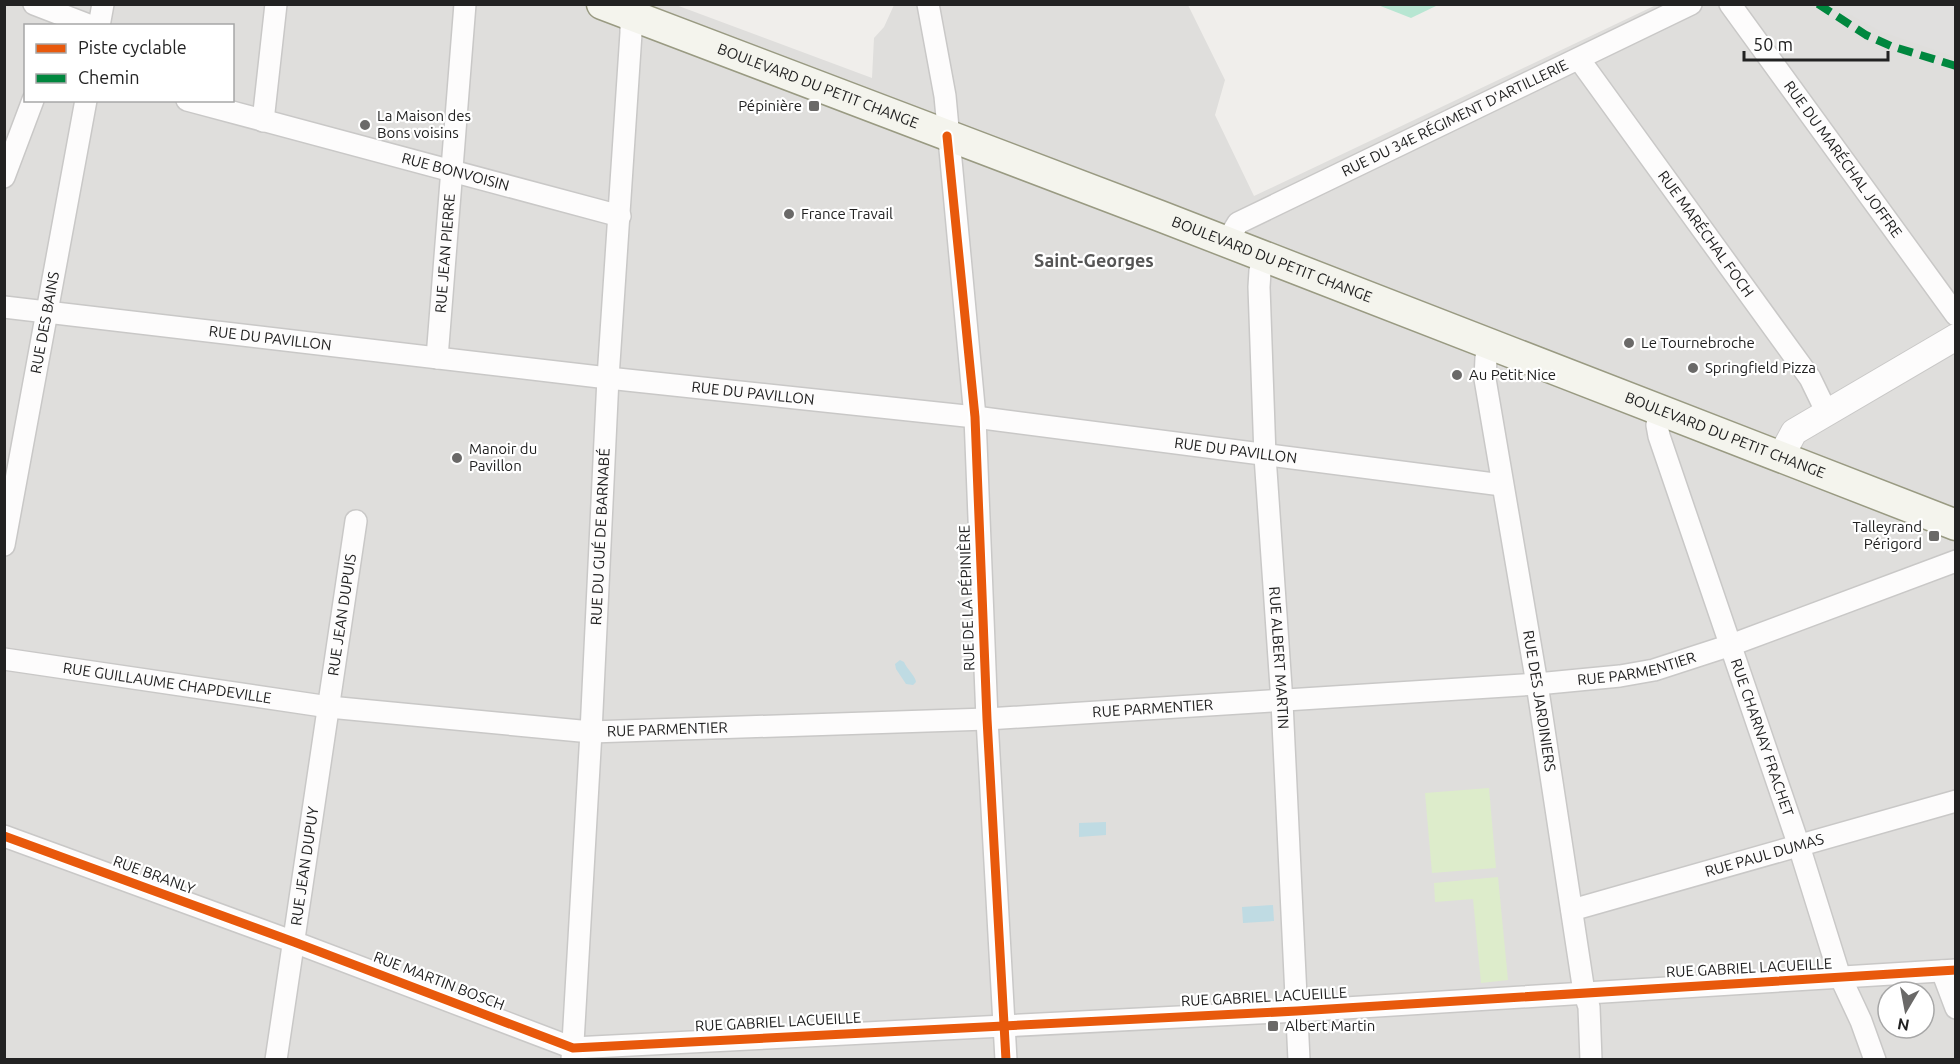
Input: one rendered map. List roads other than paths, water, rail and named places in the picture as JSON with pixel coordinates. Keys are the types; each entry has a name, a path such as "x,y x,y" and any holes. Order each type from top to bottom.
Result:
{"main road":[{"name":"BOULEVARD DU PETIT CHANGE","path":"602,4 631,10 947,136 1490,343 1659,411 1948,522"}],"street":[{"path":"34,4 63,21 80,24"},
{"path":"99,24 103,4"},
{"path":"262,121 276,4"},
{"name":"RUE JEAN PIERRE","path":"437,358 465,4"},
{"name":"RUE DE LA PÉPINIÈRE","path":"928,4 945,96 975,417 987,719 1006,1059"},
{"name":"RUE DU 34E RÉGIMENT D'ARTILLERIE","path":"1227,242 1238,223 1691,4"},
{"name":"RUE DU MARÉCHAL JOFFRE","path":"1730,4 1956,315"},
{"name":"RUE DU GUÉ DE BARNABÉ","path":"572,1054 591,732 608,378 620,216 631,10"},
{"name":"RUE MARÉCHAL FOCH","path":"1579,59 1810,378 1827,413"},
{"path":"4,177 32,102"},
{"name":"RUE DES BAINS","path":"4,545 11,473 48,312 86,102"},
{"name":"RUE BONVOISIN","path":"194,102 620,216"},
{"name":"RUE ALBERT MARTIN","path":"1264,257 1259,287 1265,456 1282,702 1299,1059"},
{"name":"RUE DU PAVILLON","path":"4,307 608,378 975,417 1502,485"},
{"path":"1780,458 1794,432 1956,337"},
{"name":"RUE DES JARDINIERS","path":"1490,343 1486,358 1485,380 1537,684 1584,992 1589,1007 1591,1059"},
{"name":"RUE CHARNAY FRACHET","path":"1659,411 1657,425 1659,436 1799,846 1841,977 1875,1059"},
{"name":"RUE JEAN DUPUIS","path":"329,707 356,521"},
{"name":"RUE PARMENTIER","path":"329,707 591,732 987,719 1537,684 1620,676 1654,670 1731,645 1956,561"},
{"name":"RUE GUILLAUME CHAPDEVILLE","path":"4,659 329,707"},
{"name":"RUE JEAN DUPUY","path":"276,1059 329,707"},
{"name":"RUE PAUL DUMAS","path":"1572,910 1956,801"},
{"name":"RUE BRANLY","path":"4,836 294,942"},
{"name":"RUE MARTIN BOSCH","path":"294,942 572,1054"},
{"path":"1949,971 1956,1008"},
{"name":"RUE GABRIEL LACUEILLE","path":"572,1054 737,1049 1004,1026 1297,1011 1949,971"}],"water":[{"path":"900,660 915,678 916,682 913,685 906,684 896,669 895,664"},
{"path":"1106,822 1106,835 1079,837 1079,823"},
{"path":"1273,905 1274,921 1243,923 1242,907"}],"place":[{"name":"Pépinière","path":"814,106"},
{"name":"La Maison des Bons voisins","path":"365,125"},
{"name":"France Travail","path":"789,214"},
{"name":"Le Tournebroche","path":"1629,343"},
{"name":"Springfield Pizza","path":"1693,368"},
{"name":"Au Petit Nice","path":"1457,375"},
{"name":"Manoir du Pavillon","path":"457,458"},
{"name":"Talleyrand Périgord","path":"1934,536"},
{"name":"Albert Martin","path":"1273,1026"}],"district":[{"name":"Saint-Georges","path":"1094,261"}]}
